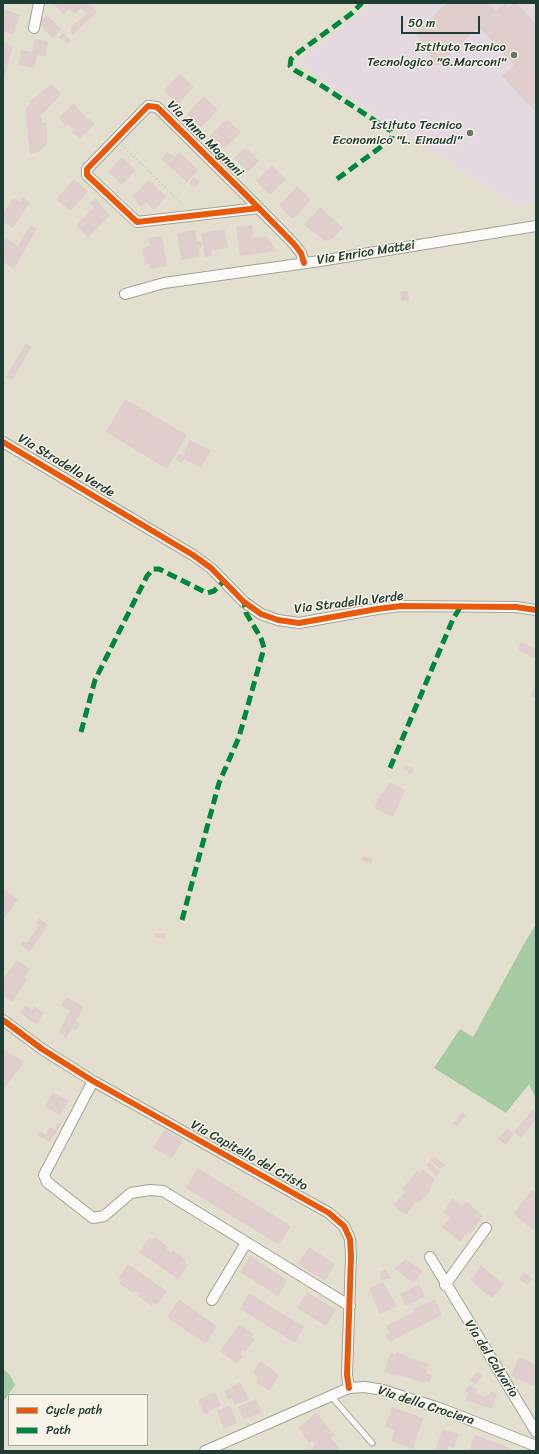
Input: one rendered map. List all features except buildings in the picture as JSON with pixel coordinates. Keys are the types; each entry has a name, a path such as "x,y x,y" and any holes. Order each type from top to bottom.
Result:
{"street":[{"path":"34,28 39,3"},
{"name":"Via Anna Magnani","path":"259,208 138,222 87,175 87,169 148,106 157,107 245,194 259,208 294,244 301,253 304,263"},
{"path":"235,210 245,194"},
{"name":"Via Enrico Mattei","path":"125,294 164,283 304,263 536,226"},
{"name":"Via Stradella Verde","path":"3,442 193,555 211,568 244,602 261,614 278,620 299,623 401,606 516,607 536,610"},
{"name":"Via Capitello del Cristo","path":"3,1020 42,1048 94,1081 329,1213 344,1226 350,1239 350,1306 347,1375 349,1388"},
{"path":"94,1081 44,1175 47,1182 93,1218 104,1216 131,1193 150,1190 163,1191 350,1306"},
{"path":"445,1285 486,1228"},
{"path":"212,1300 246,1243"},
{"name":"Via del Calvario","path":"430,1258 445,1285 535,1429"},
{"name":"Via della Crociera","path":"206,1451 349,1388 364,1387 383,1390 442,1409 536,1446"}],"lane":[{"path":"331,1396 372,1443"}],"path":[{"path":"116,140 188,210 189,217"}],"shaded area":[{"name":"Istituto Tecnico Economico \"L. Einaudi\"","path":"374,3 536,3 536,203 516,205 297,63"}],"green space":[{"path":"536,924 536,1099 529,1084 506,1113 434,1068 460,1029 473,1037"},
{"path":"3,1369 10,1375 15,1385 3,1402"}],"marked path":[{"path":"337,179 385,144 392,137 391,131 290,66 291,59 351,14 362,3"},
{"path":"81,732 95,680 147,576 153,569 159,569 207,593 214,591 224,581"},
{"path":"182,920 219,783 239,737 264,648 261,638 246,613 244,602"},
{"path":"390,768 453,619 461,606"}],"cycle path":[{"path":"259,208 137,222 87,175 87,169 148,106 157,107 245,194 294,244 301,253 304,263"},
{"path":"3,442 193,555 211,568 244,602 261,614 278,620 299,623 401,606 516,607 536,610"},
{"path":"3,1020 42,1049 93,1081 329,1213 344,1226 350,1239 351,1256 347,1375 349,1388"}],"place":[{"name":"Istituto Tecnico Tecnologico \"G.Marconi\"","path":"514,55"},
{"name":"Istituto Tecnico Economico \"L. Einaudi\"","path":"470,133"}]}
